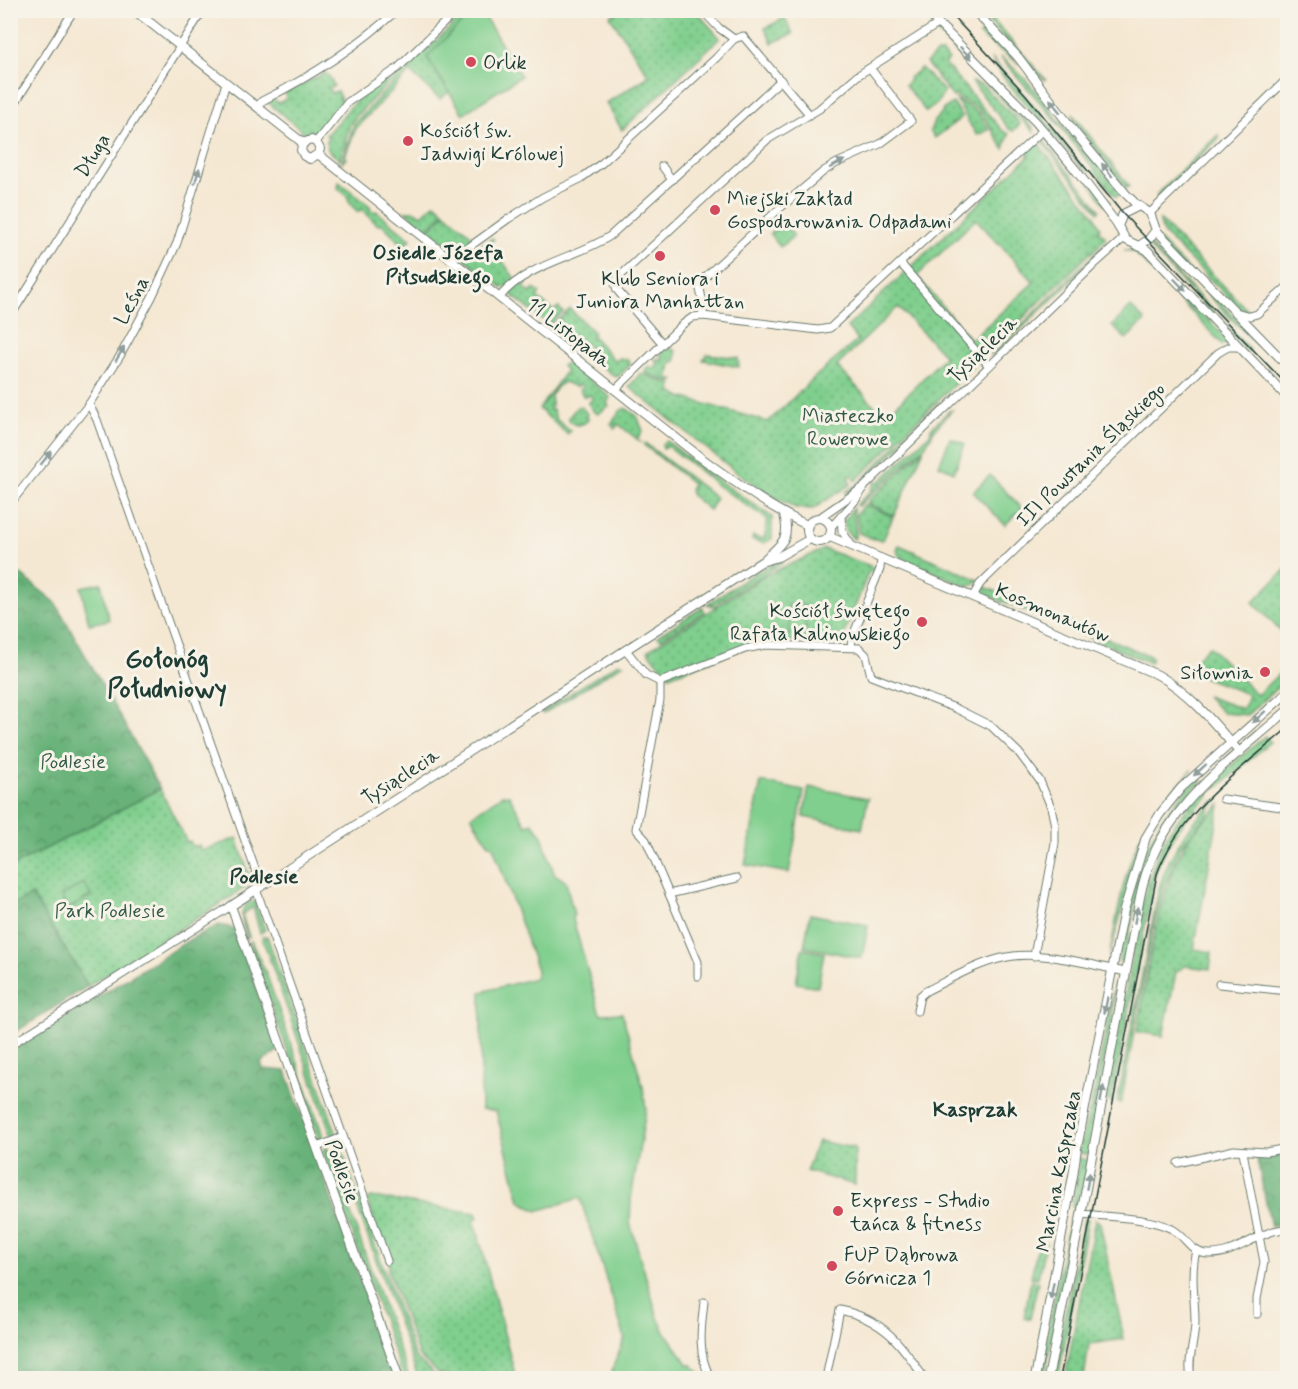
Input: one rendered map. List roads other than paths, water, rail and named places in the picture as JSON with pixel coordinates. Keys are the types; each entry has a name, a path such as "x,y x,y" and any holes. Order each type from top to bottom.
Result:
{"street":[{"path":"10,111 74,10"},
{"path":"134,10 303,143"},
{"name":"Długa","path":"10,317 203,10"},
{"path":"256,106 341,56 397,10"},
{"path":"316,142 348,102 398,68 457,10"},
{"path":"702,10 719,28 734,39"},
{"path":"925,10 1043,130 1118,226 1124,238 1131,244 1147,250 1287,398"},
{"path":"974,10 1018,57 1076,134 1126,194 1150,213 1156,230 1287,366"},
{"path":"662,343 620,294 615,285 616,280 763,144 781,130 827,103 854,79 938,24"},
{"path":"450,260 508,219 543,197 580,179 602,163 734,39 743,36 809,114"},
{"path":"703,316 699,285 705,277 824,171 880,144 911,121 870,68"},
{"path":"1150,213 1287,78"},
{"path":"499,298 524,278 557,260 596,245 610,236 781,80"},
{"name":"Leśna","path":"10,504 89,404 120,356 169,264 226,82"},
{"path":"615,390 690,318 703,316 818,330 826,330 833,326 1043,130"},
{"path":"308,140 316,142 319,146 318,154 310,159 304,156 301,150 303,143 308,140"},
{"name":"11 Listopada","path":"318,154 728,477 784,514 807,525"},
{"path":"662,166 672,180"},
{"path":"1118,226 1123,214 1139,206"},
{"path":"1139,246 1148,241 1156,230"},
{"name":"Tysiąclecia","path":"819,518 865,486 1124,238"},
{"path":"901,264 989,366"},
{"path":"1232,311 1255,316 1287,286"},
{"name":"III Powstania Śląskiego","path":"973,596 980,584 1211,359 1224,349 1238,347"},
{"path":"89,404 97,420 387,1261"},
{"name":"Tysiąclecia","path":"831,527 865,486"},
{"path":"761,562 782,544 786,536 787,527 784,514"},
{"path":"841,516 842,531 852,546"},
{"path":"819,518 826,520 831,527 830,537 818,543 810,539 806,530 810,521 819,518"},
{"name":"Kosmonautów","path":"830,537 1158,675 1194,702 1240,753"},
{"name":"Tysiąclecia","path":"10,1045 231,906 761,562 778,557 810,539"},
{"path":"851,647 852,638 880,569 881,558"},
{"path":"626,650 646,675 660,682 754,646 775,644 859,648 864,651 868,671 873,678 949,705 990,726 1019,753 1040,781 1053,814 1055,843 1034,956"},
{"path":"660,682 660,700 636,829 646,840 698,962 698,976"},
{"name":"Marcina Kasprzaka","path":"1035,1378 1077,1149 1128,894 1139,854 1150,830 1181,788 1287,692"},
{"name":"Marcina Kasprzaka","path":"1048,1378 1082,1214 1142,886 1157,845 1169,824 1189,799 1287,710"},
{"path":"1223,799 1287,808"},
{"path":"669,894 737,878"},
{"name":"Podlesie","path":"231,906 399,1378"},
{"path":"917,1011 920,996 923,993 1000,958 1034,956 1126,972"},
{"path":"1219,984 1287,991"},
{"path":"317,1147 343,1137"},
{"path":"1178,1163 1234,1150 1266,1152 1287,1148"},
{"path":"1243,1152 1264,1262 1257,1299 1257,1314"},
{"path":"1066,1213 1137,1219 1165,1225 1176,1231 1196,1251 1203,1254 1222,1253 1276,1230 1287,1229"},
{"path":"1191,1378 1190,1364 1196,1323 1194,1267 1196,1251"},
{"path":"704,1302 701,1338 705,1370 711,1378"},
{"path":"826,1378 840,1310 882,1326 899,1343 924,1378"}],"tram line":[{"path":"947,10 1026,95 1123,214 1288,386"},
{"path":"1060,1378 1157,874 1167,851 1196,811 1231,776 1288,728"}],"place":[{"name":"Orlik","path":"471,62"},
{"name":"Kościół św. Jadwigi Królowej","path":"408,141"},
{"name":"Miejski Zakład Gospodarowania Odpadami","path":"715,210"},
{"name":"Klub Seniora i Juniora Manhattan","path":"660,256"},
{"name":"Kościół świętego Rafała Kalinowskiego","path":"922,622"},
{"name":"Siłownia","path":"1265,672"},
{"name":"Express - Studio tańca & fitness","path":"838,1211"},
{"name":"FUP Dąbrowa Górnicza 1","path":"832,1266"}],"district":[{"name":"Osiedle Józefa Piłsudskiego","path":"438,264"},
{"name":"Gołonóg Południowy","path":"167,673"},
{"name":"Podlesie","path":"264,876"},
{"name":"Kasprzak","path":"975,1109"}],"park label":[{"name":"Miasteczko Rowerowe","path":"848,426"},
{"name":"Park Podlesie","path":"110,910"}]}
